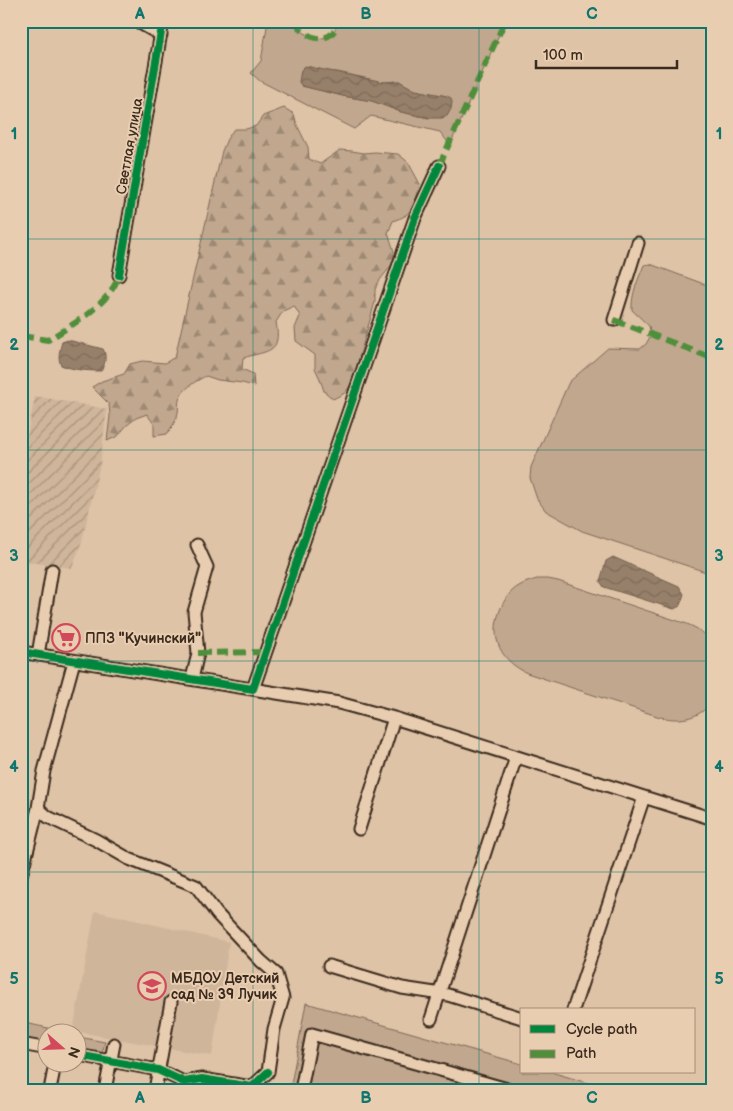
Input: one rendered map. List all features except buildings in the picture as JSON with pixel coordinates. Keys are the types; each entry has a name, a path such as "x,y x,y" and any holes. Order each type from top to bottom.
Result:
{"street":[{"path":"136,21 161,35"},
{"name":"Светлая улица","path":"119,275 163,21"},
{"path":"253,689 415,218 439,166"},
{"path":"614,320 638,244"},
{"path":"192,680 198,653 194,612 208,567 197,545"},
{"path":"38,655 52,570"},
{"path":"21,652 339,703 394,718 706,817"},
{"path":"21,876 38,808 44,772 74,661"},
{"path":"359,829 394,718"},
{"path":"431,1019 516,757"},
{"path":"575,1008 644,797"},
{"path":"38,808 48,817 96,840 129,859 196,886 217,914 261,961 276,974 283,998 274,1029 268,1072 252,1087 202,1079 184,1082 158,1070 88,1056"},
{"path":"329,966 402,988 448,995 520,1017"},
{"path":"155,1090 171,1002"},
{"path":"301,1090 312,1034 468,1084 511,1090"},
{"path":"21,1044 38,1047"},
{"path":"105,1090 114,1044"},
{"path":"50,1090 53,1074"}],"shaded area":[{"path":"35,396 107,409 100,464 82,541 72,568 21,561 21,475"},
{"name":"МБДОУ Детский сад № 39 Лучик","path":"95,911 229,942 212,1056 88,1034 88,1024 74,1024"}],"green space":[{"path":"268,21 297,21 304,33 312,37 322,38 334,31 338,21 505,21 450,145 440,132 371,116 354,129 260,81 251,73 261,61","holes":["310,67 383,82 399,81 415,90 447,96 429,118 401,112 372,101 302,86 299,82"]},
{"path":"284,108 294,114 297,125 308,147 309,159 320,164 340,150 398,154 408,162 420,184 411,210 405,216 393,221 388,233 394,255 393,260 375,290 375,302 352,383 345,393 333,399 324,391 315,368 315,355 296,341 295,328 300,316 294,306 283,311 276,322 277,340 275,345 266,352 243,358 242,369 253,374 254,386 206,376 190,385 183,392 179,401 177,418 167,434 154,436 154,424 147,414 136,418 118,436 107,441 110,416 109,404 92,387 102,381 124,374 130,364 142,361 165,363 175,357 222,151 227,139 234,129 246,129 256,126 263,116"},
{"path":"650,264 712,287 712,574 582,531 546,511 537,499 530,478 531,467 569,382 608,348 640,349 646,344 651,335 649,326 632,310 632,304 635,287 644,265"},
{"path":"537,579 558,581 687,624 701,631 712,642 712,702 694,716 680,719 665,718 527,673 518,668 510,662 500,648 496,630 497,620 505,599 510,593 521,585"},
{"path":"306,1003 520,1063 520,1074 558,1074 612,1090 290,1090"},
{"path":"25,1023 38,1026 38,1043 22,1040"},
{"path":"88,1039 105,1042 102,1054 88,1052"}],"water":[{"path":"305,66 383,82 399,81 415,90 451,98 451,109 447,116 429,118 401,112 372,101 302,86 299,82 301,70"},
{"path":"68,340 103,349 105,360 101,371 81,370 61,365 59,356 61,345 62,342"},
{"path":"613,557 679,586 684,594 680,606 674,609 604,587 600,581 606,561"}],"marked path":[{"path":"297,21 304,33 317,38 331,35 337,27 338,21"},
{"path":"439,166 505,21"},
{"path":"21,336 48,340 98,306 111,290 119,275"},
{"path":"614,320 712,358"},
{"path":"198,653 266,652"}],"cycle path":[{"path":"119,275 163,21"},
{"path":"21,652 253,689 415,218 439,166"},
{"path":"88,1057 158,1070 184,1082 202,1079 252,1087 268,1072"}],"place":[{"name":"ППЗ \"Кучинский\"","path":"66,638"},
{"name":"МБДОУ Детский сад № 39 Лучик","path":"152,986"}]}
